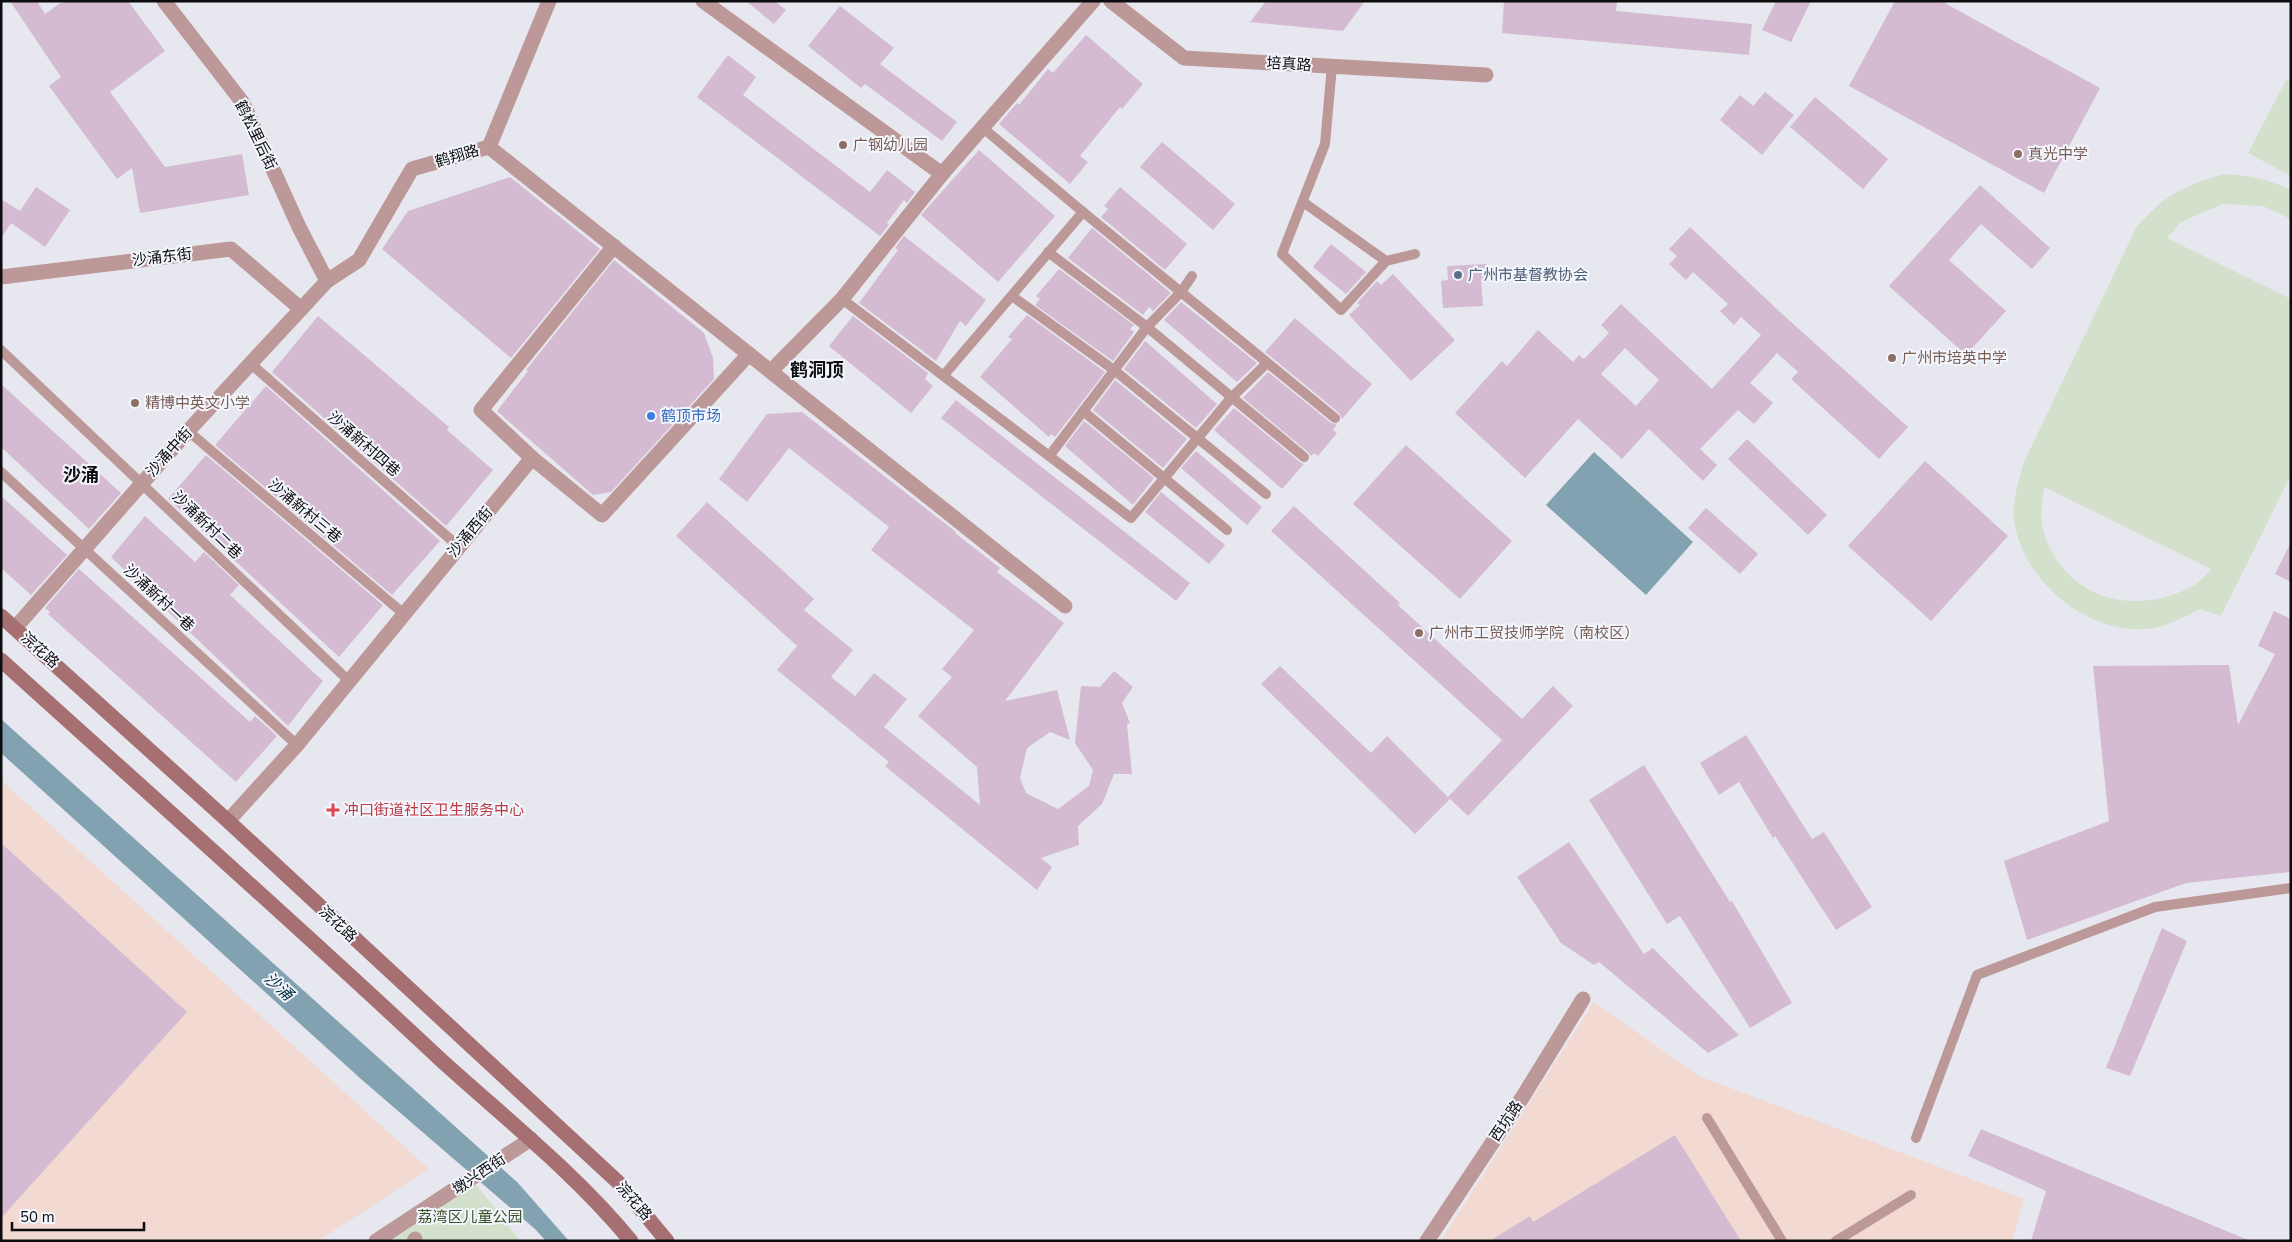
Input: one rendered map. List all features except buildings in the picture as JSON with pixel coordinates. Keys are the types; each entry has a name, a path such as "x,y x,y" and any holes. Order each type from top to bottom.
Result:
{"main road":[{"name":"浣花路","path":"1,616 228,821 620,1183 667,1241"},
{"name":"浣花路","path":"1,660 531,1139 607,1212 631,1241"}],"street":[{"name":"鹤松里后街","path":"164,1 243,103 299,227 327,281"},
{"name":"鹤翔路","path":"327,281 359,260 412,169 489,147 550,1"},
{"path":"703,1 942,174"},
{"path":"771,371 842,299 942,174 1092,1"},
{"name":"培真路","path":"1111,1 1184,58 1486,75"},
{"path":"489,147 1065,606"},
{"path":"614,246 481,410 532,458 602,515 749,354"},
{"name":"沙涌东街","path":"1,277 231,248 301,309"},
{"name":"沙涌中街","path":"15,628 188,431 327,281"},
{"name":"沙涌西街","path":"228,821 297,745 458,546 532,458"},
{"name":"西坑路","path":"1427,1241 1522,1098 1583,999"},
{"name":"墩兴西街","path":"376,1241 531,1139"}],"lane":[{"path":"1332,66 1326,144 1282,254 1341,310 1386,261 1415,254"},
{"path":"982,128 1335,418"},
{"path":"1303,202 1386,261"},
{"path":"944,375 1082,212"},
{"path":"1048,252 1147,327 1304,457"},
{"path":"1050,456 1147,327 1181,292 1192,276"},
{"path":"1012,296 1114,370 1198,436 1266,494"},
{"path":"842,299 1132,518 1231,398 1267,363"},
{"name":"沙涌新村二巷","path":"1,350 349,681"},
{"name":"沙涌新村四巷","path":"250,363 458,546"},
{"path":"1083,411 1165,476 1227,530"},
{"name":"沙涌新村三巷","path":"188,431 404,614"},
{"name":"沙涌新村一巷","path":"1,472 297,745"},
{"path":"1916,1138 1978,976 2155,908 2291,888"},
{"path":"1707,1118 1782,1241"},
{"path":"1836,1241 1911,1194"}],"shaded area":[{"path":"1,780 429,1169 318,1241 1,1241"},
{"path":"1594,1002 1699,1076 2024,1199 2012,1241 1441,1241"}],"green space":[{"path":"2286,80 2291,82 2291,176 2248,153"},
{"path":"2223,174 2241,175 2266,180 2291,190 2291,221 2285,216 2263,206 2223,204 2181,222 2167,238 2291,299 2291,475 2221,616 2200,609 2160,627 2130,629 2107,624 2084,615 2064,602 2046,585 2031,565 2020,544 2013,514 2016,492 2023,464 2136,228 2156,207 2175,193","holes":["2044,487 2211,569 2194,585 2176,594 2158,599 2120,600 2102,595 2085,587 2070,575 2050,549 2043,529 2042,503"]},
{"name":"荔湾区儿童公园","path":"476,1184 520,1241 391,1241"}],"water":[{"path":"1594,452 1693,542 1646,595 1546,505"},
{"path":"1,719 518,1183 569,1241 546,1241 535,1229 361,1079 1,753"}],"place":[{"name":"广钢幼儿园","path":"843,145"},
{"name":"真光中学","path":"2018,154"},
{"name":"广州市基督教协会","path":"1458,275"},
{"name":"广州市培英中学","path":"1892,358"},
{"name":"精博中英文小学","path":"135,403"},
{"name":"鹤顶市场","path":"651,416"},
{"name":"广州市工贸技师学院（南校区）","path":"1419,633"},
{"name":"冲口街道社区卫生服务中心","path":"333,810"}],"district":[{"name":"鹤洞顶","path":"817,370"},
{"name":"沙涌","path":"81,475"}]}
